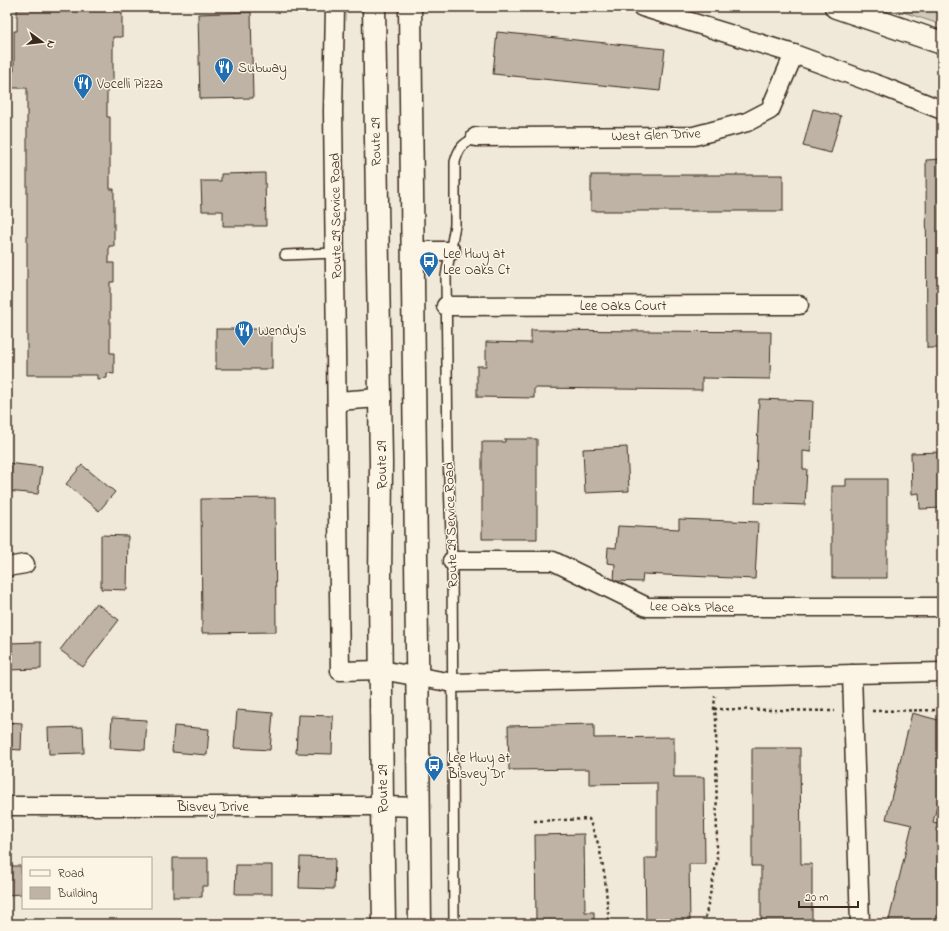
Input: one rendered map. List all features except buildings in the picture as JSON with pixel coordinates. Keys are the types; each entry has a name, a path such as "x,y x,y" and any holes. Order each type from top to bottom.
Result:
{"main road":[{"name":"Route 29","path":"374,7 381,463 380,587 384,924"},
{"path":"410,7 420,924"},
{"path":"836,7 942,44"}],"street":[{"name":"Route 29 Service Road","path":"335,7 333,110 340,671 381,670"},
{"path":"642,7 794,54 942,110"},
{"name":"West Glen Drive","path":"476,137 694,136 747,122 770,110 794,54"},
{"path":"412,251 451,251"},
{"name":"Lee Oaks Court","path":"446,306 799,305"},
{"path":"337,401 379,398"},
{"name":"Lee Oaks Place","path":"452,561 553,560 647,607 942,607"},
{"path":"7,566 24,564"},
{"path":"381,670 453,683 942,672"},
{"path":"852,674 860,924"},
{"name":"Bisvey Drive","path":"7,806 419,807"}],"lane":[{"name":"Route 29 Service Road","path":"454,924 452,561 448,455 446,276 456,225 455,162 458,152 465,143 476,137"},
{"path":"285,255 335,253"}],"path":[{"path":"704,924 717,861 716,716 714,709 716,677"},
{"path":"714,709 854,711 942,710"},
{"path":"534,821 589,819 599,846 605,878 609,924"}],"shaded area":[{"path":"888,7 942,7 942,25"}],"place":[{"name":"Subway","path":"224,84"},
{"name":"Vocelli Pizza","path":"83,100"},
{"name":"Lee Hwy at Lee Oaks Ct","path":"429,278"},
{"name":"Wendy's","path":"244,347"},
{"name":"Lee Hwy at Bisvey Dr","path":"434,782"}]}
